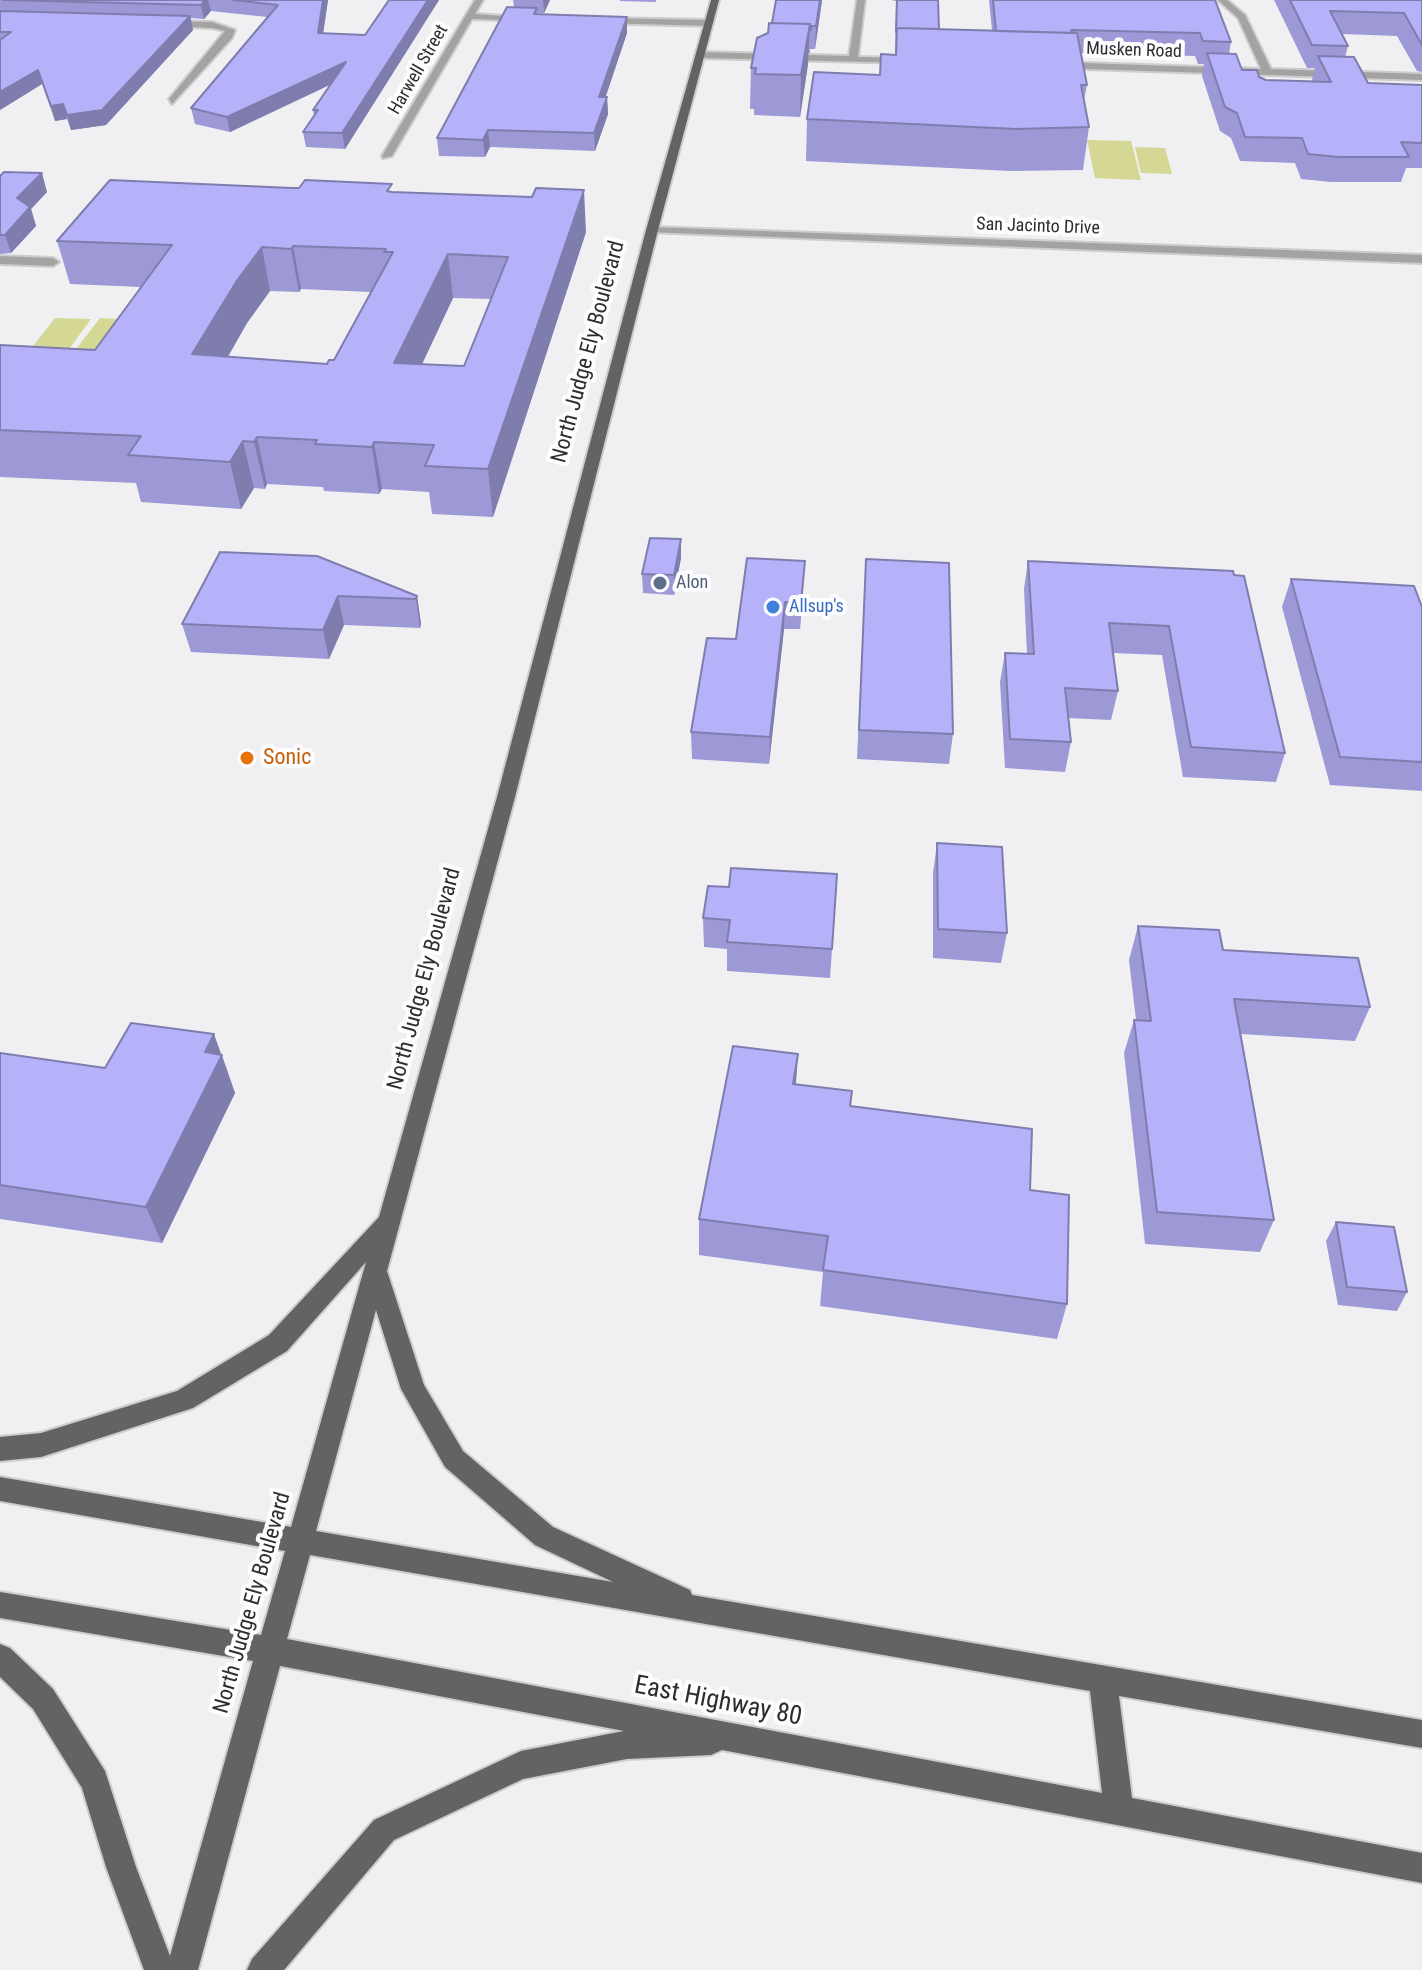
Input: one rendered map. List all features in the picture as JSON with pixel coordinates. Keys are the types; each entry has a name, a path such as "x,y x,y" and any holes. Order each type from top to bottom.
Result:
{"main road":[{"name":"North Judge Ely Boulevard","path":"182,1970 506,797 652,230 715,0"},
{"path":"0,1449 41,1445 184,1400 278,1343 390,1220"},
{"path":"376,1272 413,1389 454,1459 544,1536 706,1611"},
{"path":"0,1489 1422,1734"},
{"name":"East Highway 80","path":"0,1605 270,1650 1422,1868"},
{"path":"0,1658 43,1699 95,1781 121,1867 160,1970"},
{"path":"1103,1679 1119,1810"},
{"path":"263,1970 384,1830 521,1765 627,1745 744,1739"}],"street":[{"name":"Harwell Street","path":"387,156 479,0"},
{"path":"853,59 861,0"},
{"path":"1222,0 1242,17 1267,71"},
{"path":"469,16 542,18"},
{"path":"586,19 709,23"},
{"path":"154,22 212,25 230,30 229,36 172,101"},
{"path":"700,55 916,61"},
{"name":"Musken Road","path":"1041,65 1422,77"},
{"name":"San Jacinto Drive","path":"652,230 1422,259"},
{"path":"0,260 53,262"}],"green space":[{"path":"1087,140 1131,141 1141,180 1095,178"},
{"path":"1135,147 1165,148 1172,174 1141,173"},
{"path":"55,318 91,319 64,356 27,354"},
{"path":"100,318 150,321 122,360 70,357"}],"building":[{"path":"3,0 205,0 201,5"},
{"path":"233,0 323,0 318,33 365,35 389,0 428,0 342,133 303,132 318,110 313,110 346,62 227,117 191,108 278,5"},
{"path":"776,0 820,0 816,26 811,26 809,30 810,24 772,23"},
{"path":"897,0 938,0 939,29 897,28 896,32"},
{"path":"993,0 1215,0 1231,42 1203,41 1200,33 996,31"},
{"path":"1290,0 1422,0 1422,45 1404,13 1330,11 1348,46 1312,45"},
{"path":"507,7 537,8 534,14 627,17 599,97 607,97 594,133 488,130 483,140 437,138"},
{"path":"0,11 190,16 102,110 67,115 63,104 51,106 38,70 0,92 0,40 11,32 0,32"},
{"path":"769,23 810,24 801,75 755,74 756,68 751,68 757,38 768,33"},
{"path":"897,28 1077,33 1087,85 1081,85 1089,127 1016,129 807,119 814,72 880,75 881,54 896,55"},
{"path":"1207,53 1236,54 1242,70 1257,70 1259,77 1266,80 1331,82 1318,56 1354,57 1368,83 1422,85 1422,143 1401,142 1409,157 1338,157 1308,154 1302,138 1245,137 1237,113 1225,107"},
{"path":"4,172 42,173 17,198 30,207 5,235 0,235 0,176"},
{"path":"110,180 299,188 305,180 392,184 387,191 392,192 532,197 536,188 584,190 488,469 425,466 434,445 374,442 372,447 257,437 254,442 243,441 230,462 128,455 141,436 0,430 0,345 95,350 172,245 57,241","holes":["293,246 386,249 384,252 393,252 334,360 329,360 327,364 192,354 238,279 262,247 291,249","448,254 508,257 464,366 394,363"]},
{"path":"650,538 681,539 674,575 642,574"},
{"path":"220,552 317,556 417,596 416,599 338,596 323,630 182,624"},
{"path":"747,558 805,561 801,603 785,602 770,737 691,732 707,638 736,639"},
{"path":"866,559 949,563 953,734 859,730"},
{"path":"1028,561 1233,571 1234,575 1244,576 1285,753 1191,747 1169,626 1109,623 1118,691 1065,688 1071,742 1010,739 1005,653 1034,654"},
{"path":"1291,579 1414,586 1422,607 1422,762 1340,757"},
{"path":"937,843 1002,847 1007,933 938,929"},
{"path":"731,868 837,874 832,949 727,942 730,920 703,918 708,886 729,887"},
{"path":"1138,926 1219,930 1223,950 1358,958 1370,1007 1234,999 1274,1220 1157,1212 1134,1020 1151,1021"},
{"path":"131,1023 214,1034 205,1052 222,1055 146,1207 0,1185 0,1053 105,1068"},
{"path":"733,1046 798,1054 793,1084 852,1091 850,1106 1032,1129 1030,1190 1069,1195 1067,1304 823,1270 828,1236 699,1219"},
{"path":"1336,1222 1394,1227 1407,1292 1347,1287"}],"place":[{"name":"Alon","path":"660,583"},
{"name":"Allsup's","path":"773,607"},
{"name":"Sonic","path":"247,758"}]}
